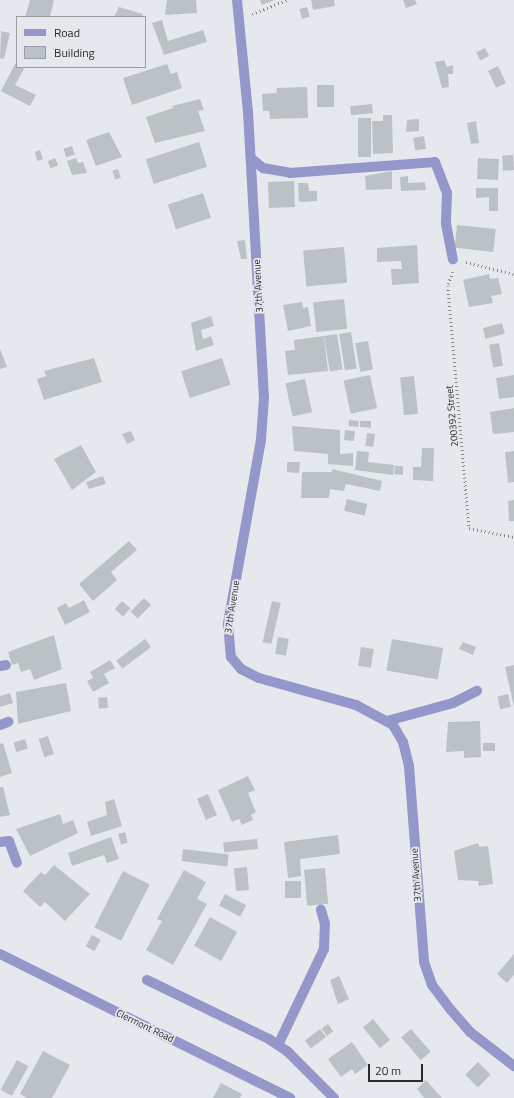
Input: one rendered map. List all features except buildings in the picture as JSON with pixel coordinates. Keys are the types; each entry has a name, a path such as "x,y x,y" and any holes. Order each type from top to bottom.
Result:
{"street":[{"name":"37th Avenue","path":"237,0 251,158 264,397 261,440 227,642 231,657 241,669 259,678 356,705 387,721 403,742 410,766 424,962 432,985 450,1010 470,1032 514,1066"},
{"path":"251,158 263,168 290,173 435,162 447,193 446,224 452,259"},
{"path":"387,721 453,703 477,691"},
{"path":"0,842 9,841 17,863"},
{"path":"278,1045 324,949 325,924 321,910"},
{"name":"Clermont Road","path":"0,954 290,1098"},
{"path":"146,980 278,1045 334,1098"}],"path":[{"path":"239,20 286,0"},
{"path":"452,259 514,274"},
{"name":"200392 Street","path":"452,259 453,277 448,286 470,528 514,536"}]}
